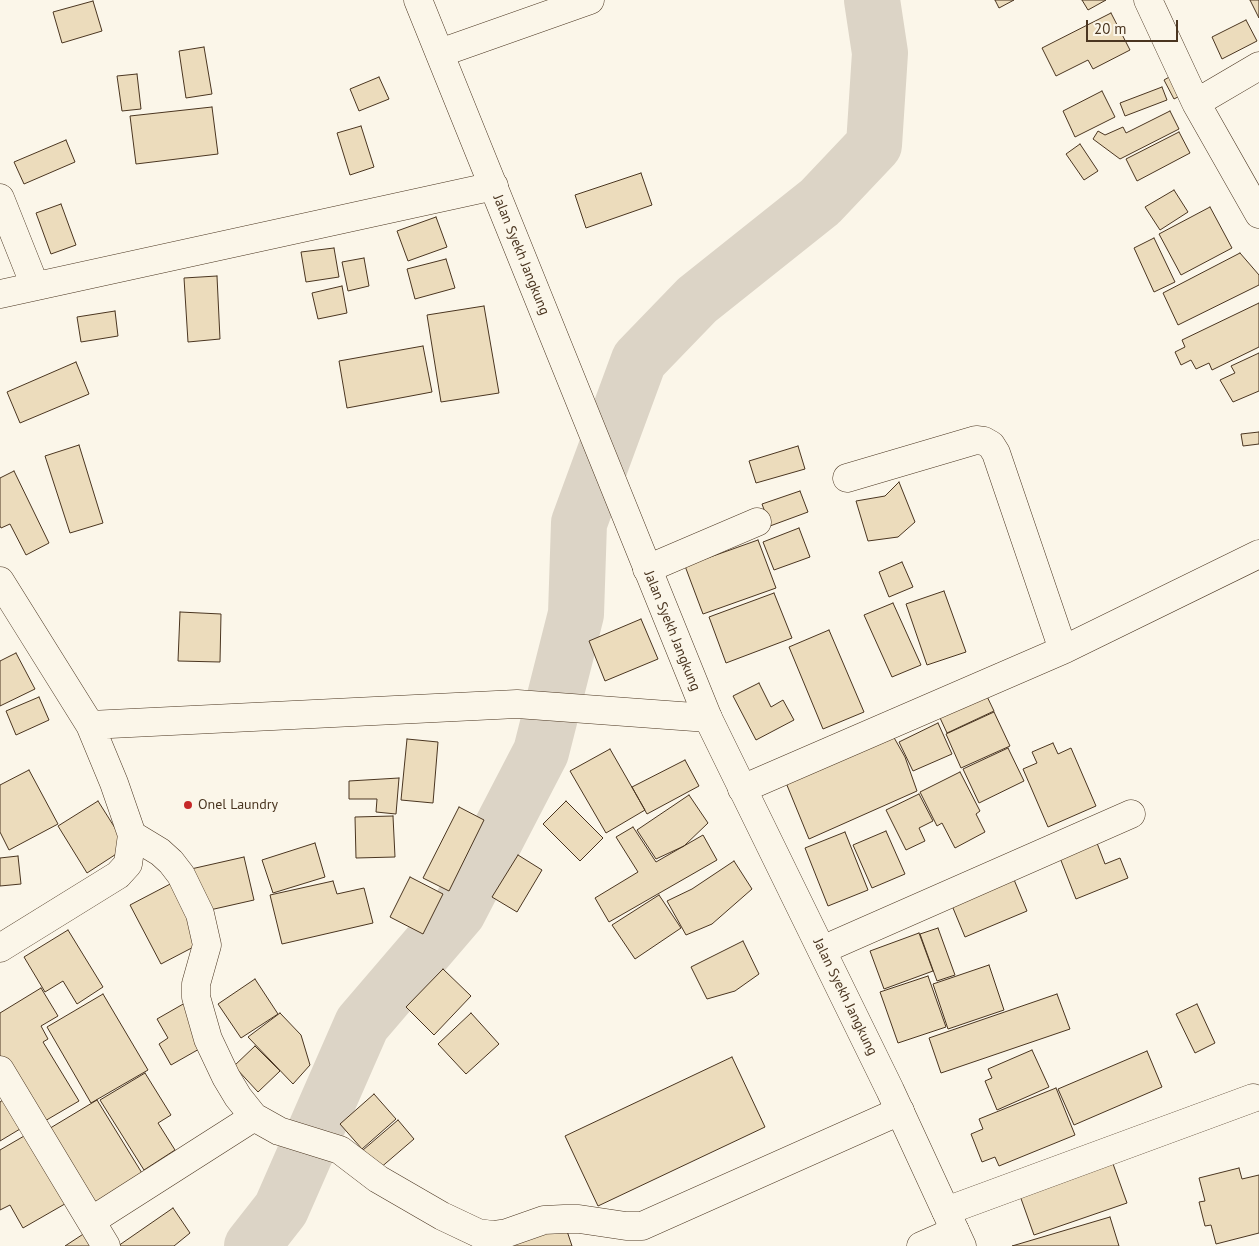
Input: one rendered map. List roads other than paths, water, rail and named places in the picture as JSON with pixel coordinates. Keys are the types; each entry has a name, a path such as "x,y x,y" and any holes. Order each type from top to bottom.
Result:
{"street":[{"name":"Jalan Syekh Jangkung","path":"418,0 494,186 625,518 708,718 900,1111 954,1229"},
{"path":"440,53 590,0"},
{"path":"1148,0 1196,103 1259,214"},
{"path":"1196,103 1259,66"},
{"path":"0,294 494,186"},
{"path":"0,198 35,286"},
{"path":"847,478 976,440 984,441 991,445 996,453 1063,650"},
{"path":"647,570 757,522"},
{"path":"742,789 1063,650 1259,554"},
{"path":"0,582 9,616 90,725 114,783 132,835 128,864 118,875 0,948"},
{"path":"90,725 516,704 601,712 708,718"},
{"path":"822,950 1131,814"},
{"path":"132,835 160,852 172,862 181,875 200,914 207,945 196,984 196,997 208,1038 226,1077 238,1097 254,1117 263,1124 288,1134 340,1150 378,1179 442,1216 478,1233 493,1235 507,1233 544,1220 579,1218 626,1226 642,1226 900,1111"},
{"path":"0,1070 106,1246"},
{"path":"921,1246 954,1229 1253,1098"},
{"path":"91,1221 254,1117"}],"waterway":[{"path":"252,1246 281,1209 362,1024 458,912 541,752 576,614 579,523 639,360 697,300 820,202 874,145 880,53 872,0"}],"place":[{"name":"Onel Laundry","path":"188,805"}]}
